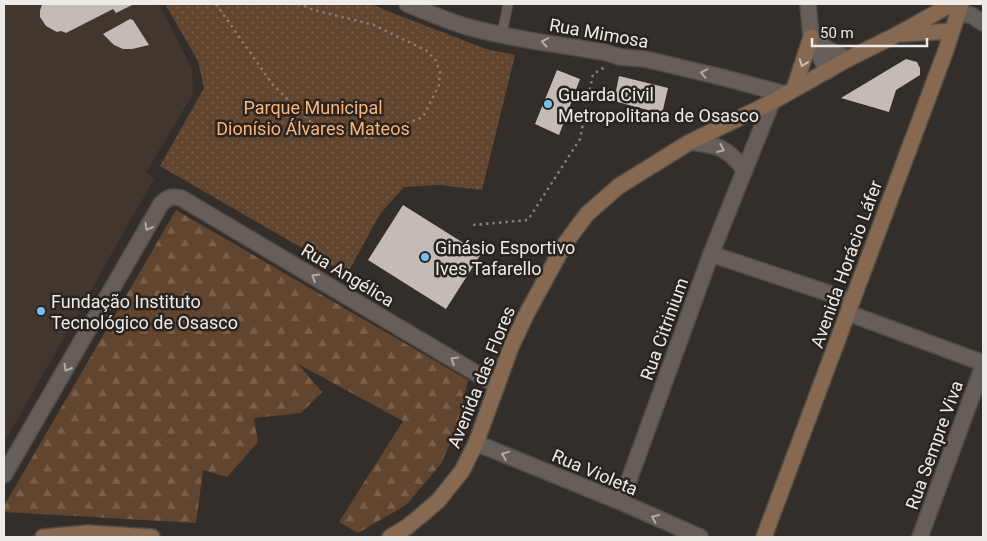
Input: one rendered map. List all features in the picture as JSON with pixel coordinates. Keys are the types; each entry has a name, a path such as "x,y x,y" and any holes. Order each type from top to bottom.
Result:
{"main road":[{"name":"Avenida Horácio Láfer","path":"764,537 952,31 957,7"},
{"name":"Avenida das Flores","path":"390,537 407,527 438,501 462,471 476,443 496,385 526,315 564,245 587,214 619,186 690,142 772,102 848,59 957,7"},
{"name":"Avenida das Flores","path":"898,34 952,31"},
{"path":"790,91 811,37"},
{"path":"43,537 88,533 152,537"}],"street":[{"name":"Rua Mimosa","path":"407,4 468,26 502,34 604,52 620,57 645,59 790,91"},
{"path":"808,4 811,37 827,71"},
{"path":"957,7 983,23"},
{"path":"811,37 828,49 848,59"},
{"name":"Rua Citrinium","path":"621,502 711,254 772,102"},
{"path":"690,142 725,149 736,158 744,169"},
{"name":"Rua Angélica","path":"4,475 161,204 168,198 181,198 496,385"},
{"path":"711,254 850,307 983,365"},
{"name":"Rua Sempre Viva","path":"920,537 983,365"},
{"name":"Rua Violeta","path":"476,443 621,502 700,537"}],"lane":[{"path":"502,34 508,4"}],"path":[{"path":"216,4 273,85 316,126 370,138 423,117 439,84 440,72 436,61 427,51 374,25 314,10 299,4"},
{"path":"473,225 528,220 580,139 593,74 620,57"}],"shaded area":[{"name":"Fundação Instituto Tecnológico de Osasco","path":"4,4 159,4 192,69 193,94 146,172 154,179 4,443"}],"green space":[{"name":"Parque Municipal Dionísio Álvares Mateos","path":"165,4 372,4 486,49 515,55 482,190 439,185 404,187 380,214 347,274 160,166 204,88 198,61"},
{"path":"176,210 468,380 458,425 441,464 406,505 358,533 339,522 403,421 298,364 322,392 301,413 254,418 258,442 227,477 203,470 196,523 4,512 4,506"}],"building":[{"path":"42,4 134,4 116,13 113,9 66,33 57,32 46,26 40,17"},
{"path":"130,19 133,20 149,45 123,49 114,45 103,34"},
{"path":"906,59 917,62 920,68 920,75 896,90 889,112 841,98"},
{"path":"557,70 580,79 559,135 535,124"},
{"path":"619,76 668,88 662,114 614,101"},
{"name":"Ginásio Esportivo Ives Tafarello","path":"403,205 481,254 446,309 368,260"}],"place":[{"name":"Guarda Civil Metropolitana de Osasco","path":"548,104"},
{"name":"Ginásio Esportivo Ives Tafarello","path":"425,257"},
{"name":"Fundação Instituto Tecnológico de Osasco","path":"41,311"}]}
